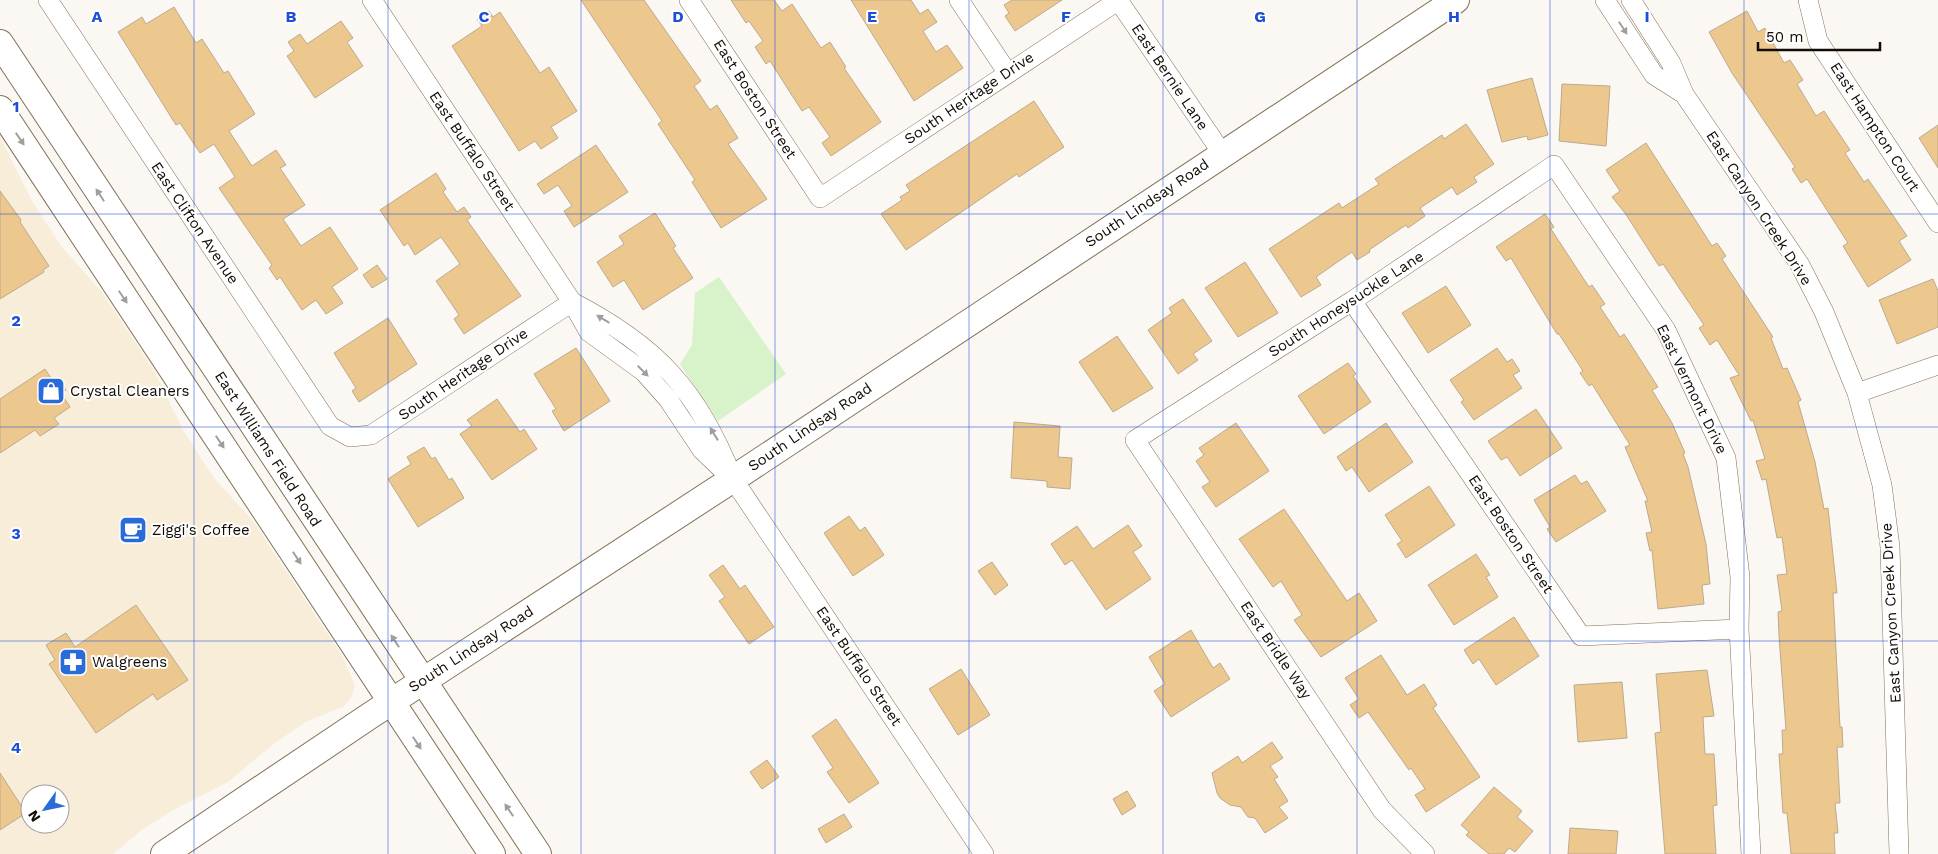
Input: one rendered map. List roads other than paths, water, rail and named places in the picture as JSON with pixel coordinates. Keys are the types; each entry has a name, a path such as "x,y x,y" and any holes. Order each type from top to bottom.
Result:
{"main road":[{"name":"South Lindsay Road","path":"164,854 390,702 733,479 1222,153 1456,0"},
{"name":"East Williams Field Road","path":"0,43 422,682 538,854"},
{"path":"0,60 27,83"},
{"path":"0,110 271,517 390,702 492,854"},
{"path":"96,256 127,236"}],"street":[{"name":"East Clifton Avenue","path":"48,0 330,426 350,437"},
{"name":"East Buffalo Street","path":"372,0 572,302 589,332 644,372 668,399 702,450 733,479 984,854"},
{"name":"East Boston Street","path":"689,0 820,198"},
{"path":"959,0 1007,72"},
{"name":"South Heritage Drive","path":"820,198 1118,0"},
{"name":"East Bernie Lane","path":"1118,0 1222,153"},
{"name":"East Canyon Creek Drive","path":"1605,0 1654,75 1684,94"},
{"name":"East Canyon Creek Drive","path":"1630,0 1671,63 1684,94 1800,265 1824,312 1857,393 1882,485 1890,547 1899,854"},
{"name":"East Hampton Court","path":"1808,0 1818,41 1938,223"},
{"name":"South Honeysuckle Lane","path":"1135,440 1352,301 1554,165"},
{"name":"East Vermont Drive","path":"1554,165 1666,330 1726,458 1740,577 1739,629 1751,854"},
{"name":"East Boston Street","path":"1352,301 1581,636 1739,629"},
{"name":"South Heritage Drive","path":"350,437 371,435 572,302"},
{"path":"1857,393 1938,364"},
{"name":"East Bridle Way","path":"1135,440 1382,810 1425,854"}],"place":[{"name":"Crystal Cleaners","path":"51,391"},
{"name":"Ziggi's Coffee","path":"133,530"},
{"name":"Walgreens","path":"73,662"}]}
